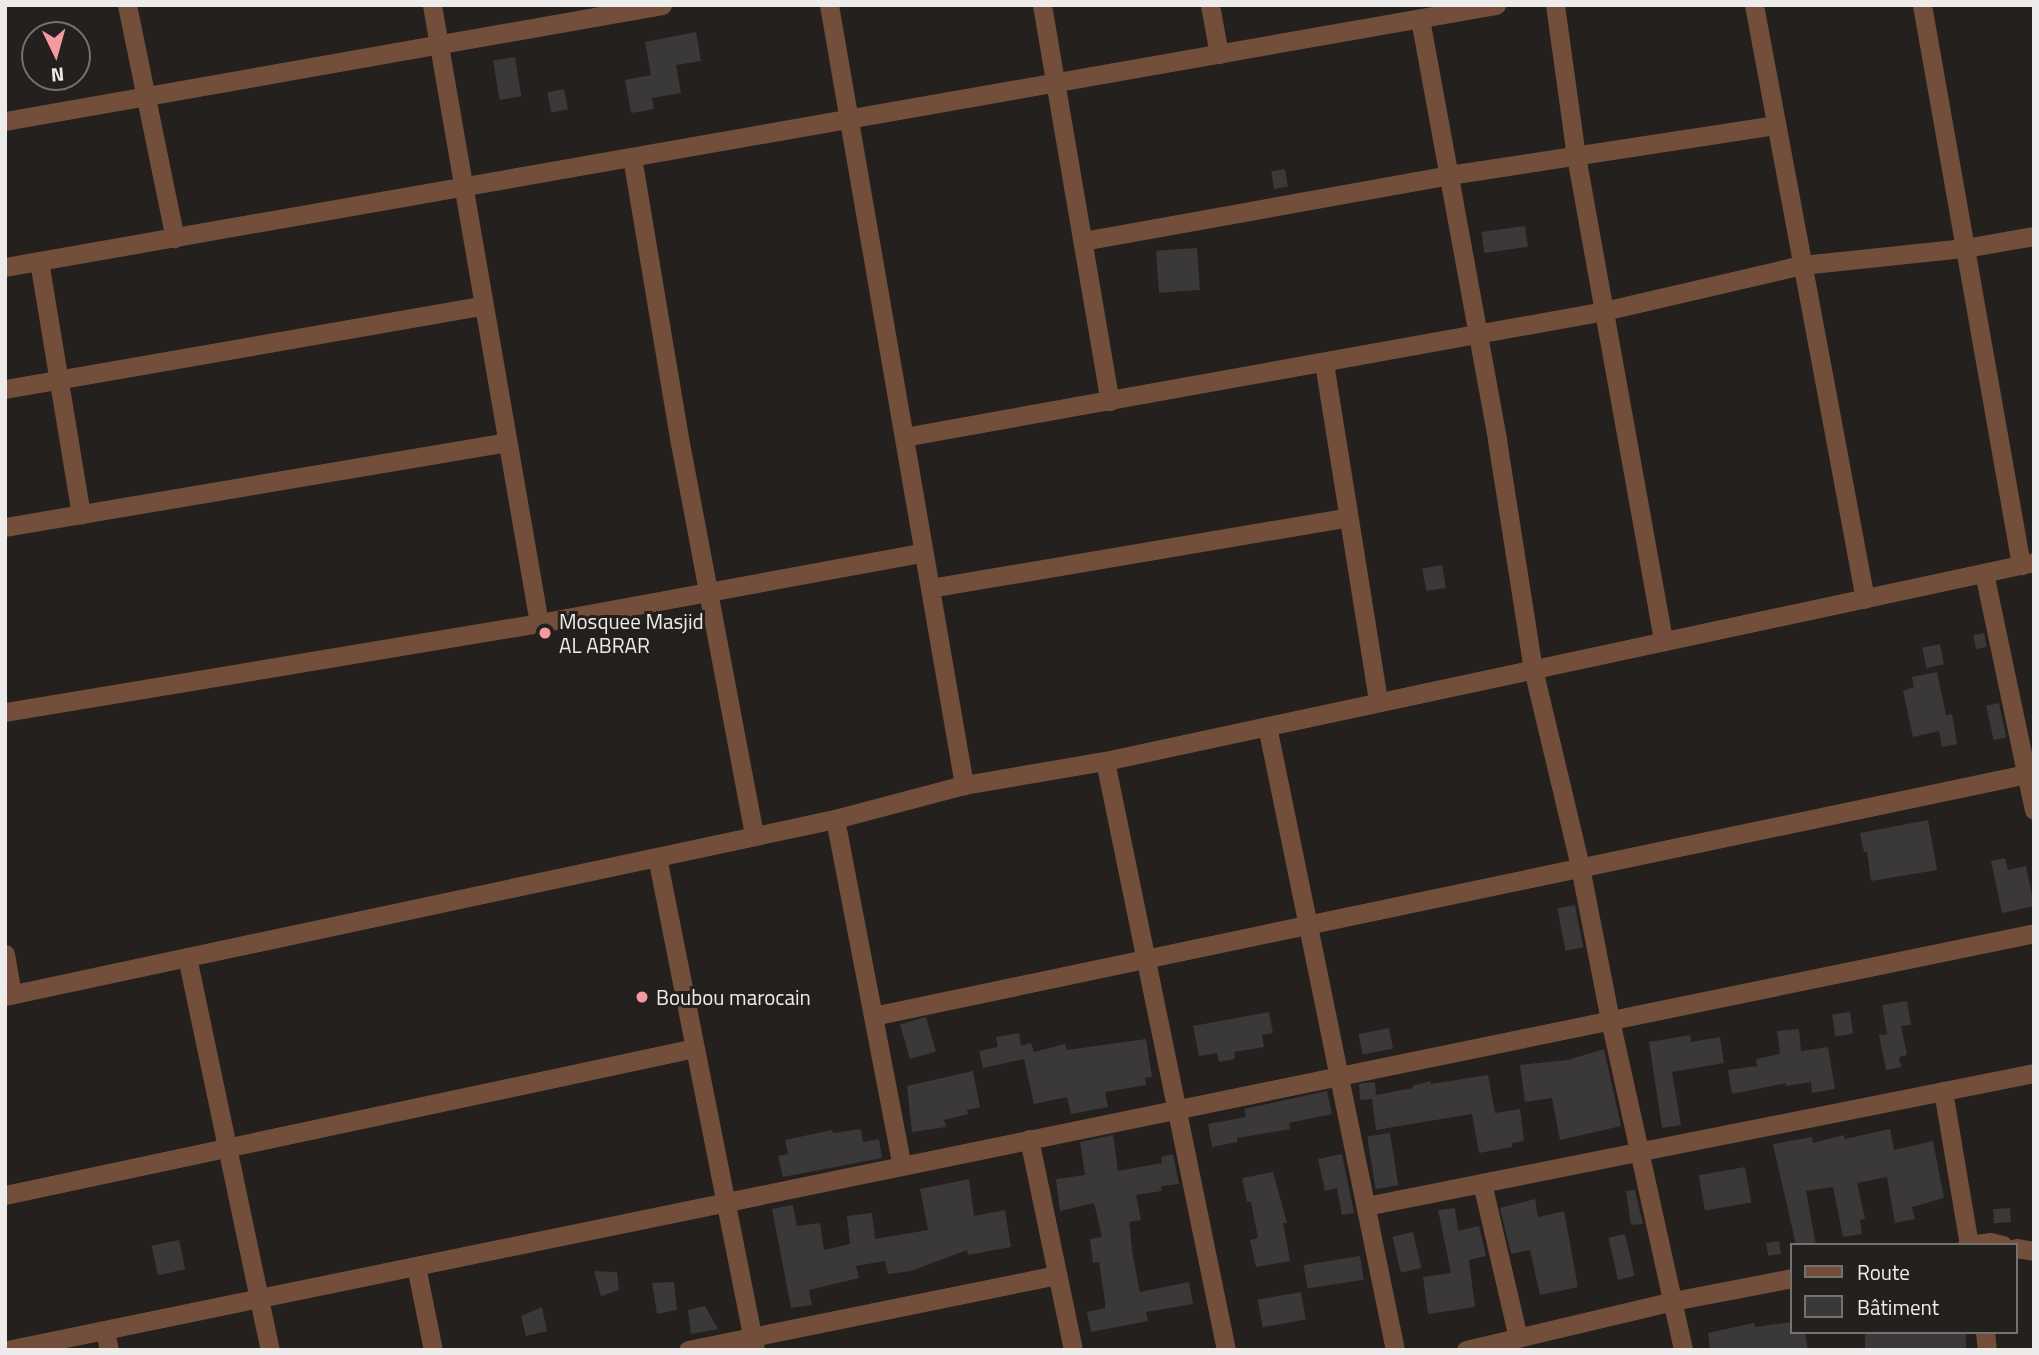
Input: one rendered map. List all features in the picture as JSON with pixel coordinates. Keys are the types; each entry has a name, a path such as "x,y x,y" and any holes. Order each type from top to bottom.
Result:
{"street":[{"path":"127,5 175,237"},
{"path":"432,5 539,623"},
{"path":"5,121 662,5"},
{"path":"829,5 964,785"},
{"path":"1042,5 1110,401"},
{"path":"1210,5 1219,54"},
{"path":"5,267 1495,5"},
{"path":"1555,5 1576,156 1664,641"},
{"path":"1754,5 1864,599"},
{"path":"5,954 9,995 835,819 964,785 1105,761 2027,564 1965,248 1922,5"},
{"path":"1420,19 1528,622 1533,670 1580,867 1684,1350"},
{"path":"1083,241 1449,175 1776,125"},
{"path":"632,157 680,443 754,836"},
{"path":"904,437 1604,311 1802,265 1965,248 2034,236"},
{"path":"39,261 81,514"},
{"path":"5,389 484,305"},
{"path":"1324,363 1378,702"},
{"path":"5,527 508,442"},
{"path":"930,588 1348,517"},
{"path":"5,712 539,623 924,552"},
{"path":"1984,573 2034,810"},
{"path":"1267,726 1395,1350"},
{"path":"1105,761 1226,1350"},
{"path":"873,1016 2026,774"},
{"path":"835,819 902,1166"},
{"path":"657,857 754,1343"},
{"path":"7,1350 2034,933"},
{"path":"187,957 270,1350"},
{"path":"5,1195 695,1048"},
{"path":"1366,1206 2034,1073"},
{"path":"1943,1091 1969,1243"},
{"path":"1029,1139 1073,1350"},
{"path":"1482,1183 1518,1338"},
{"path":"416,1266 433,1350"},
{"path":"688,1350 754,1343 1057,1275"},
{"path":"1466,1350 1673,1301 1790,1278"},
{"path":"105,1330 109,1350"}],"building":[{"path":"696,32 701,61 676,65 681,93 652,98 654,109 631,113 625,80 651,75 645,42"},
{"path":"515,57 521,97 500,100 493,60"},
{"path":"564,89 568,110 551,113 547,92"},
{"path":"1285,169 1288,187 1274,189 1271,171"},
{"path":"1525,226 1528,247 1484,253 1481,232"},
{"path":"1197,248 1200,290 1159,293 1156,251"},
{"path":"1442,565 1446,588 1426,591 1422,568"},
{"path":"1984,633 1987,647 1976,649 1973,635"},
{"path":"1940,644 1944,665 1926,668 1922,647"},
{"path":"1937,672 1946,715 1952,714 1957,744 1942,747 1939,731 1913,737 1903,691 1914,687 1912,677"},
{"path":"1999,703 2006,737 1994,740 1986,706"},
{"path":"1928,820 1937,870 1871,881 1867,851 1864,852 1860,833"},
{"path":"2005,858 2008,870 2026,866 2034,906 2002,913 1991,861"},
{"path":"1575,905 1583,947 1566,951 1557,908"},
{"path":"1907,1001 1911,1025 1901,1026 1907,1055 1899,1057 1901,1067 1886,1070 1879,1035 1887,1034 1882,1005"},
{"path":"1269,1012 1273,1033 1262,1035 1264,1047 1234,1052 1235,1059 1219,1062 1217,1053 1199,1056 1193,1026"},
{"path":"1850,1012 1853,1034 1835,1036 1832,1015"},
{"path":"926,1017 936,1052 910,1059 900,1024"},
{"path":"1389,1028 1393,1049 1363,1055 1359,1034"},
{"path":"1799,1029 1801,1051 1828,1047 1835,1089 1812,1093 1811,1082 1786,1086 1786,1083 1732,1094 1728,1070 1757,1066 1756,1059 1780,1054 1777,1031"},
{"path":"1019,1033 1021,1046 1031,1043 1034,1052 1065,1044 1067,1050 1146,1039 1152,1077 1145,1078 1146,1085 1105,1092 1108,1107 1071,1114 1067,1097 1034,1104 1024,1059 983,1068 979,1051 998,1047 996,1037"},
{"path":"1690,1035 1691,1042 1720,1037 1724,1063 1672,1072 1681,1125 1662,1128 1649,1042"},
{"path":"1604,1049 1621,1126 1560,1140 1552,1098 1525,1102 1520,1065 1568,1060"},
{"path":"973,1071 980,1107 967,1110 968,1114 944,1120 946,1127 912,1132 907,1086"},
{"path":"1488,1075 1495,1113 1520,1109 1524,1141 1512,1143 1512,1147 1479,1153 1472,1114 1376,1130 1372,1099 1360,1100 1359,1084 1364,1083 1375,1082 1376,1095 1413,1088 1412,1086 1431,1081 1431,1084"},
{"path":"1327,1091 1332,1114 1289,1123 1290,1129 1237,1138 1237,1142 1212,1147 1208,1124 1246,1117 1244,1109"},
{"path":"861,1129 863,1142 879,1139 882,1158 783,1177 778,1156 788,1154 785,1140 832,1130 833,1133"},
{"path":"1890,1129 1894,1150 1933,1141 1944,1198 1912,1207 1915,1219 1895,1223 1887,1177 1857,1183 1865,1219 1860,1220 1862,1234 1843,1237 1833,1187 1806,1191 1816,1243 1796,1243 1773,1144 1812,1137 1813,1143 1844,1135 1845,1139"},
{"path":"1390,1133 1398,1185 1376,1189 1367,1137"},
{"path":"1113,1135 1118,1171 1162,1163 1161,1157 1173,1154 1179,1184 1161,1186 1162,1191 1136,1195 1141,1220 1129,1222 1133,1257 1140,1292 1189,1282 1193,1304 1146,1312 1148,1321 1091,1332 1087,1312 1105,1308 1105,1302 1099,1262 1093,1263 1090,1239 1102,1237 1094,1203 1060,1211 1056,1179 1085,1175 1080,1142"},
{"path":"1342,1154 1354,1213 1342,1215 1337,1188 1325,1191 1318,1159"},
{"path":"1745,1167 1751,1202 1705,1211 1699,1175"},
{"path":"1273,1172 1287,1223 1283,1223 1290,1261 1256,1267 1250,1240 1258,1238 1251,1202 1247,1202 1242,1178"},
{"path":"969,1179 974,1216 1005,1210 1011,1247 968,1255 967,1250 911,1271 888,1274 885,1261 856,1266 859,1278 809,1290 812,1305 791,1308 772,1209 793,1205 797,1226 820,1223 824,1250 850,1244 847,1216 872,1213 875,1239 928,1230 920,1189"},
{"path":"1635,1190 1643,1224 1631,1225 1626,1191"},
{"path":"1535,1199 1538,1217 1564,1211 1578,1287 1540,1295 1530,1250 1511,1254 1500,1208"},
{"path":"1455,1208 1458,1231 1479,1226 1486,1256 1469,1260 1475,1307 1428,1314 1423,1277 1451,1273 1438,1210"},
{"path":"2010,1208 2011,1222 1994,1223 1993,1209"},
{"path":"1413,1232 1421,1268 1401,1273 1393,1237"},
{"path":"1625,1234 1635,1276 1618,1280 1608,1238"},
{"path":"179,1240 185,1269 158,1275 152,1246"},
{"path":"1779,1241 1781,1254 1768,1256 1766,1243"},
{"path":"1360,1256 1364,1280 1307,1289 1304,1265"},
{"path":"594,1271 617,1272 619,1290 601,1296"},
{"path":"674,1282 677,1310 657,1314 652,1283"},
{"path":"1301,1292 1306,1320 1263,1327 1258,1300"},
{"path":"705,1306 718,1329 691,1334 688,1310"},
{"path":"542,1307 547,1331 526,1336 521,1316"},
{"path":"1790,1322 1790,1334 1805,1334 1808,1350 1710,1350 1708,1333 1754,1323 1755,1327"},
{"path":"1865,1334 1966,1334 1966,1350 1865,1350"}],"place":[{"name":"Mosquee Masjid AL ABRAR","path":"545,633"},
{"name":"Boubou marocain","path":"642,997"}]}
